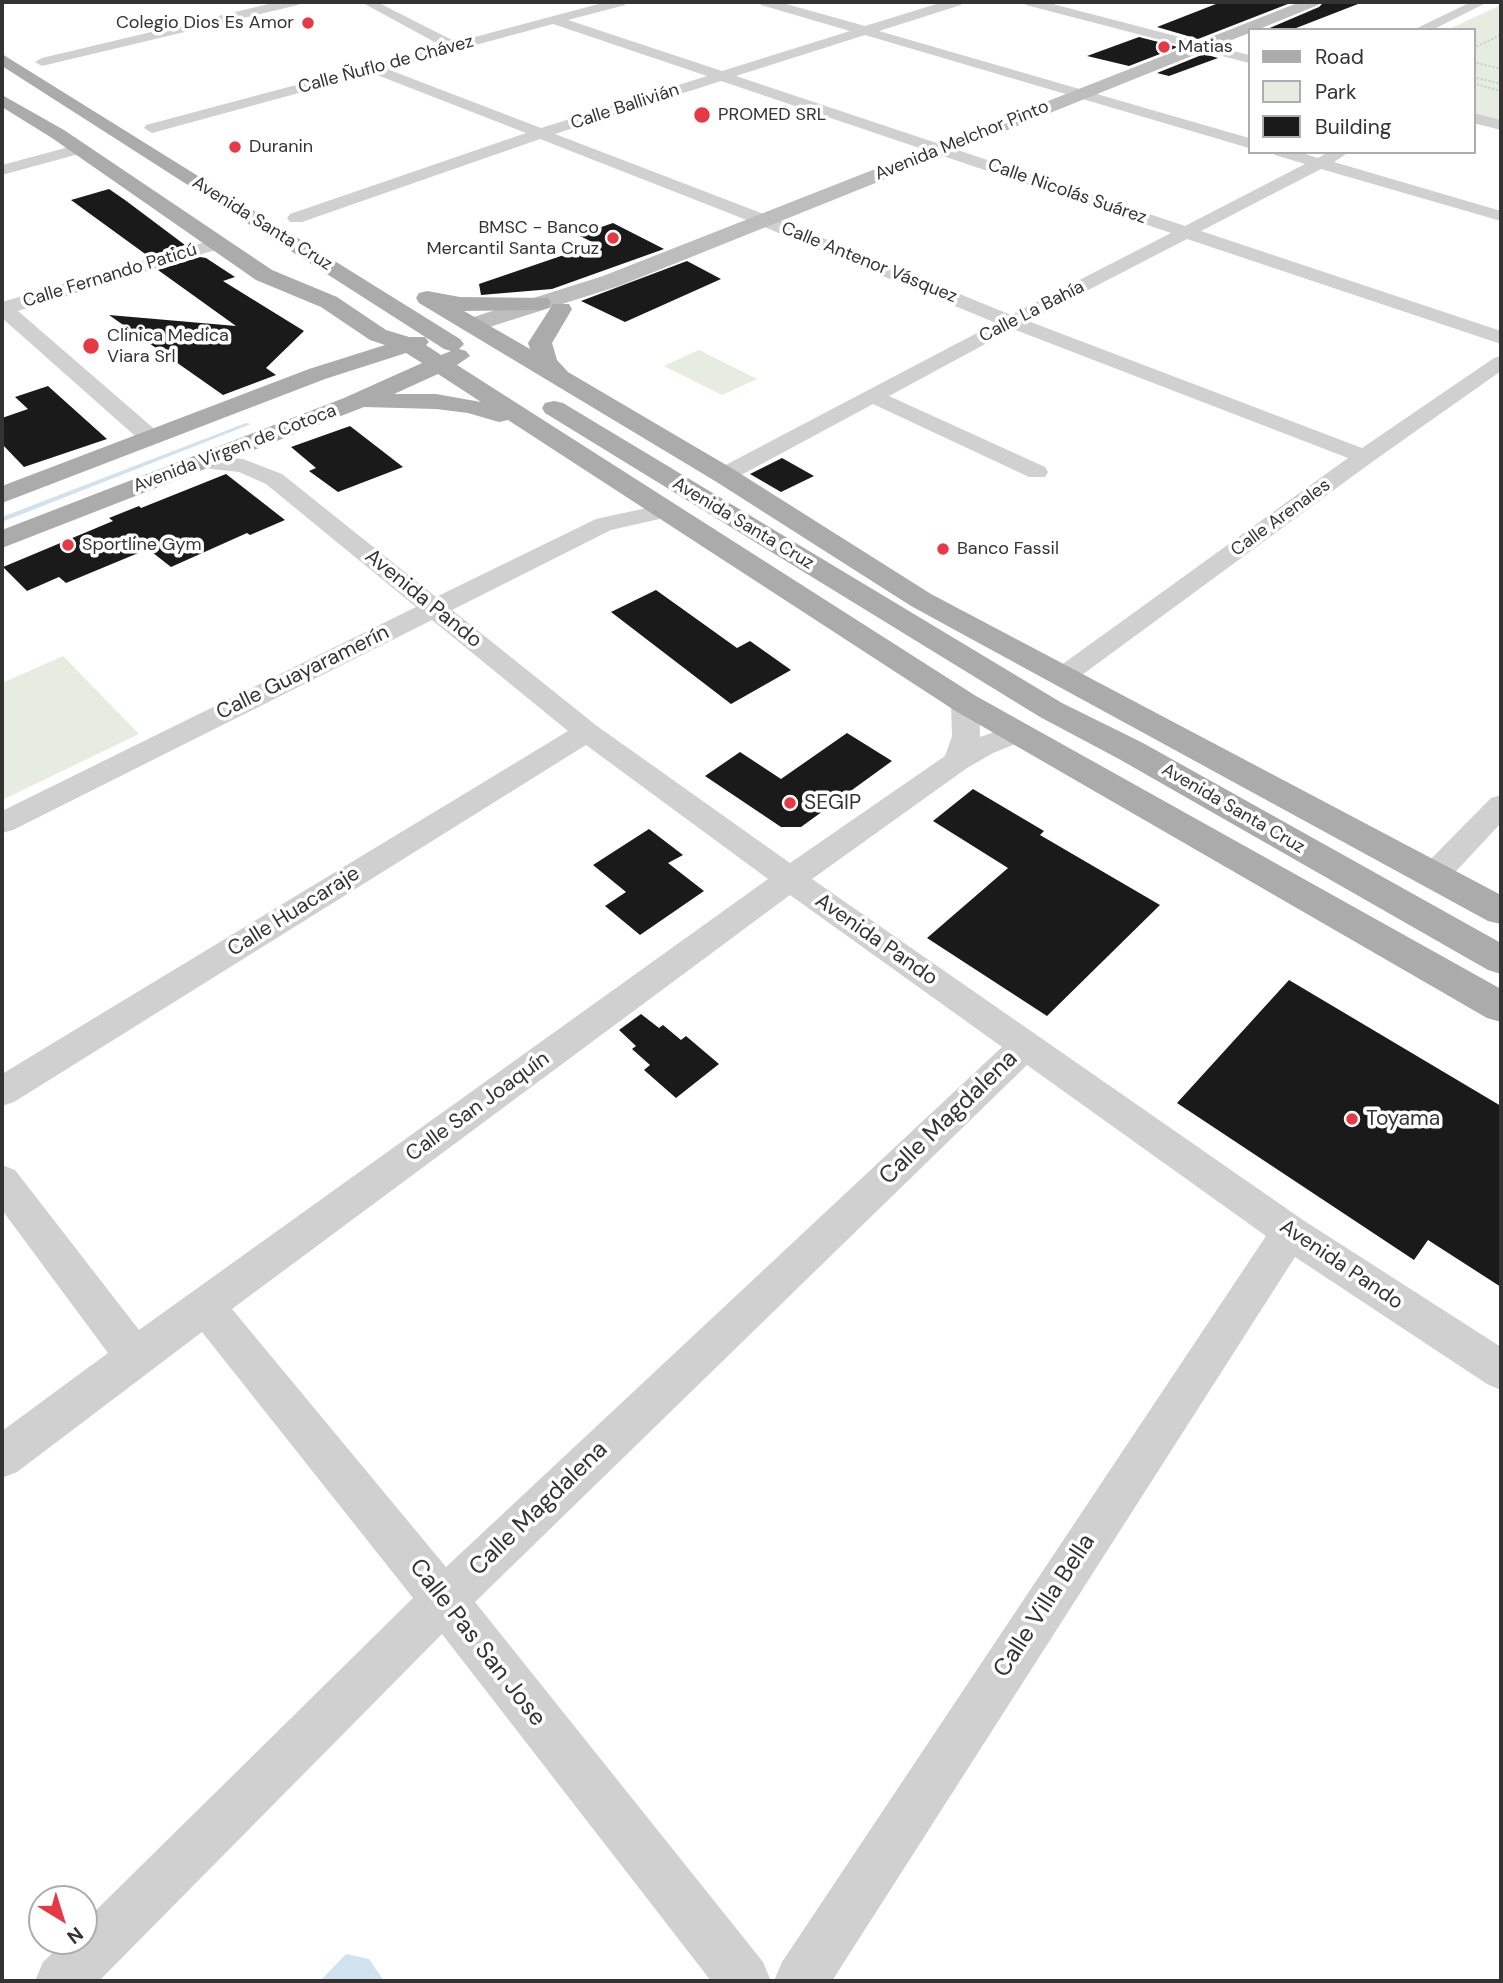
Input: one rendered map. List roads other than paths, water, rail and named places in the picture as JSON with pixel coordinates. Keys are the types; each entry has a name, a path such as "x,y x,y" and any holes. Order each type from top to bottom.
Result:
{"main road":[{"name":"Avenida Melchor Pinto","path":"473,357 495,339 551,306 1201,47 1307,2"},
{"name":"Avenida Santa Cruz","path":"7,51 42,62 72,81 98,119"},
{"name":"Avenida Santa Cruz","path":"7,51 98,119 473,357"},
{"name":"Avenida Santa Cruz","path":"5,86 58,134 264,275 329,302 378,335 408,344 965,703 1501,1007"},
{"name":"Avenida Santa Cruz","path":"5,86 112,143 397,328 408,344"},
{"path":"146,125 179,145"},
{"name":"Avenida Santa Cruz","path":"290,214 319,232"},
{"path":"365,260 380,298"},
{"path":"264,275 331,326 342,340 337,356 317,374"},
{"name":"Avenida Santa Cruz","path":"551,306 460,304 412,289 724,475 921,600 1501,911"},
{"name":"Avenida Melchor Pinto","path":"439,335 551,306"},
{"path":"551,306 541,343 542,355 552,371 568,384"},
{"name":"Avenida Virgen de Cotoca","path":"2,495 317,374 439,335"},
{"name":"Avenida Virgen de Cotoca","path":"2,540 353,403 439,364 473,357"},
{"name":"Avenida Santa Cruz","path":"640,426 535,396 1051,710 1131,751 1501,960"},
{"path":"353,403 419,400 452,402 477,407 544,432"},
{"path":"244,402 271,403 284,408 290,416 271,435"},
{"path":"921,600 1131,751"}],"street":[{"path":"42,62 293,2"},
{"path":"367,2 454,46"},
{"name":"Calle Ñuflo de Chávez","path":"146,125 374,69 620,2"},
{"path":"766,2 1248,143"},
{"name":"Calle Ballivián","path":"290,214 956,2"},
{"path":"1031,2 1248,59"},
{"path":"1424,28 1481,2"},
{"name":"Calle Nicolás Suárez","path":"554,20 1501,338"},
{"name":"Calle Antenor Vásquez","path":"374,69 1364,457"},
{"path":"1475,118 1501,125"},
{"path":"2,170 80,149"},
{"path":"1288,154 1501,216"},
{"name":"Calle La Bahía","path":"724,475 1012,321 1337,154"},
{"name":"Calle Fernando Paticú","path":"2,309 219,243"},
{"path":"2,309 151,438"},
{"name":"Calle Arenales","path":"1062,677 1364,457 1501,362"},
{"path":"872,396 1037,472"},
{"name":"Avenida Pando","path":"271,435 262,460 274,479"},
{"name":"Avenida Pando","path":"202,462 243,466 274,479 587,732 790,879 1290,1232 1501,1370"},
{"name":"Calle Guayaramerín","path":"604,524 619,509 626,486"},
{"name":"Calle Guayaramerín","path":"2,823 604,524 665,510"},
{"path":"957,761 966,736 965,703"},
{"name":"Calle Huacaraje","path":"2,1092 587,732"},
{"name":"Calle San Joaquín","path":"2,1457 135,1356 206,1307 790,879 957,761 983,746 1020,732"},
{"path":"1434,875 1501,805"},
{"name":"Calle Magdalena","path":"62,1981 444,1600 1025,1046"},
{"path":"2,1181 135,1356"},
{"name":"Calle Villa Bella","path":"800,1981 1290,1232"},
{"name":"Calle Pas San Jose","path":"206,1307 444,1600 744,1981"}],"water":[{"path":"346,1954 369,1959 384,1981 320,1981"}],"waterway":[{"path":"2,520 248,424"}],"place":[{"name":"Colegio Dios Es Amor","path":"308,23"},
{"name":"Matias","path":"1164,47"},
{"name":"PROMED SRL","path":"702,115"},
{"name":"Duranin","path":"235,147"},
{"name":"BMSC - Banco Mercantil Santa Cruz","path":"613,238"},
{"name":"Clinica Medica Viara Srl","path":"91,346"},
{"name":"Sportline Gym","path":"68,545"},
{"name":"Banco Fassil","path":"943,549"},
{"name":"SEGIP","path":"790,803"},
{"name":"Toyama","path":"1352,1119"}]}
